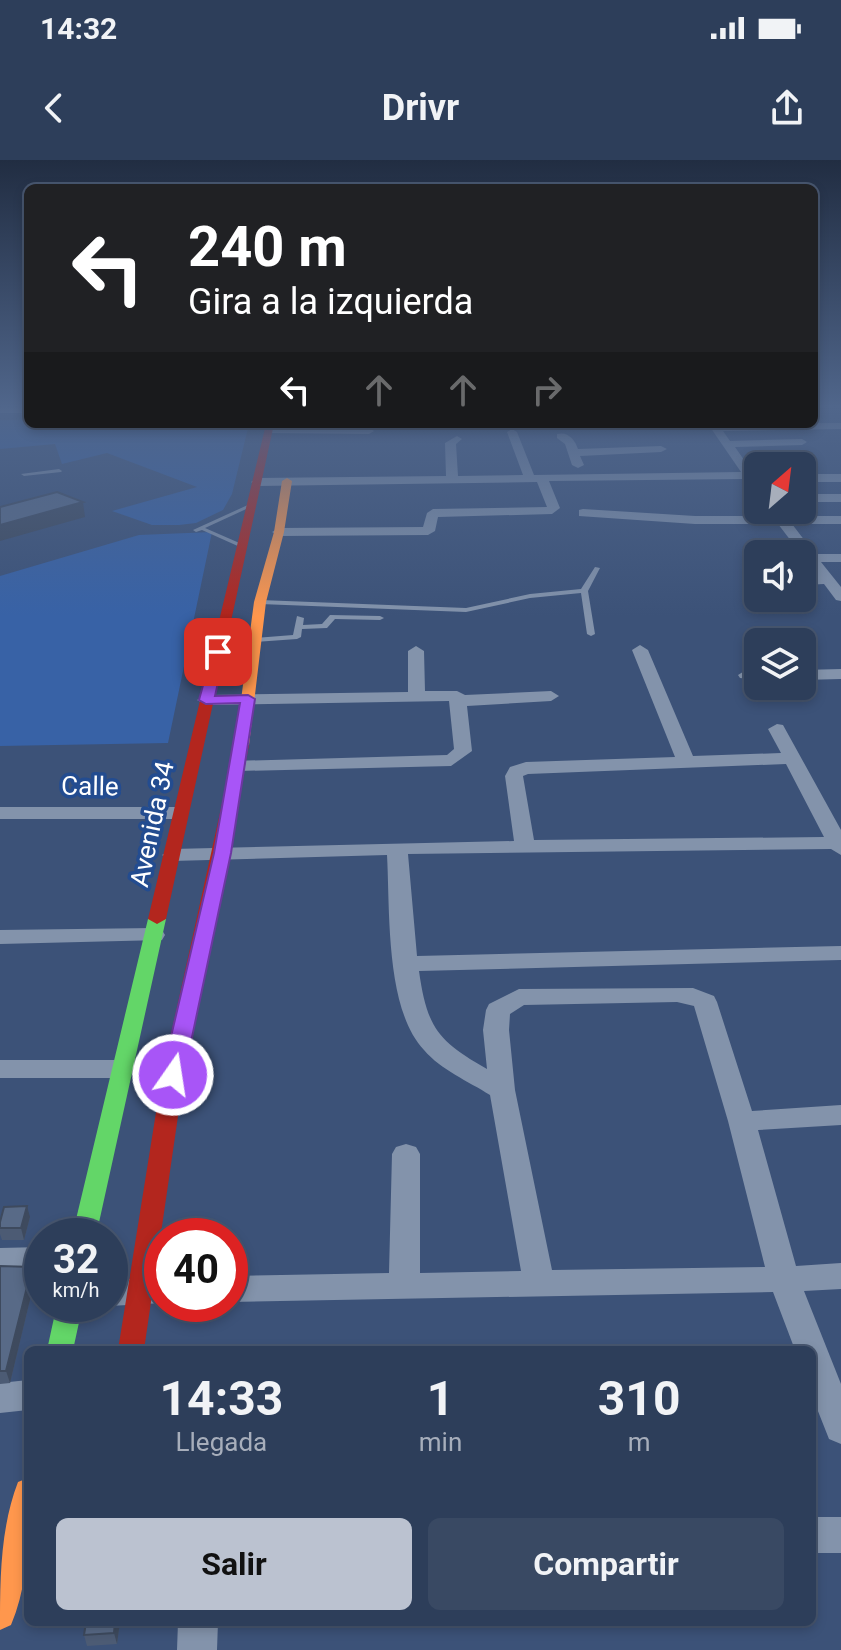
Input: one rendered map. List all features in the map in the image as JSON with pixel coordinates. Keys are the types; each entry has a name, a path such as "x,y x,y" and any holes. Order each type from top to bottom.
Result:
{"street":[{"name":"Avenida 34","path":"88,1218 258,477"},
{"path":"257,482 536,478 744,480"},
{"path":"279,532 428,531 433,513 548,511 554,508 536,478"},
{"path":"816,478 841,478"},
{"path":"159,1218 173,1075 239,765 260,602 279,532 287,481"},
{"path":"816,498 841,498"},
{"path":"583,513 695,520 744,517"},
{"path":"816,518 841,520"},
{"path":"816,558 841,558"},
{"path":"816,565 841,597"},
{"path":"816,580 828,580"},
{"path":"640,650 686,762"},
{"path":"416,651 417,695"},
{"path":"816,675 841,674"},
{"path":"206,700 454,695 458,701 463,751 451,760 239,765"},
{"path":"458,701 551,696"},
{"path":"172,855 525,846 840,845 777,729"},
{"path":"525,846 514,776 517,771 540,767 792,758"},
{"name":"Calle","path":"0,813 179,813"},
{"path":"397,848 407,964 419,1028 431,1044 502,1090"},
{"path":"0,937 154,935"},
{"path":"407,964 841,953"},
{"path":"539,1284 502,1090 496,1030 498,1010 506,1002 519,997 693,996 705,1002 742,1121 784,1279 810,1346"},
{"path":"0,1069 122,1069"},
{"path":"742,1121 841,1115"},
{"path":"404,1285 406,1154"},
{"path":"0,1260 24,1259"},
{"path":"248,1289 841,1276"},
{"path":"132,1346 144,1313"},
{"path":"61,1346 66,1322"},
{"path":"816,1362 841,1428"},
{"path":"0,1398 24,1395"},
{"path":"816,1535 841,1535"},
{"path":"0,1614 22,1542"},
{"path":"197,1650 198,1626"}],"lane":[{"path":"196,530 252,505"},
{"path":"205,530 242,546"},
{"path":"591,634 584,591 597,568"},
{"path":"260,602 466,610 530,596 584,591"},
{"path":"255,640 294,638 299,635 300,622 324,626 333,617 380,618"}],"shaded area":[{"path":"169,477 236,477 232,494 223,510 196,523 152,525 112,511 197,487"},
{"path":"212,532 168,743 0,746 0,576 139,535"}],"building":[{"path":"57,492 83,502 0,525 0,507"},
{"path":"27,1206 21,1228 0,1228 4,1207"},
{"path":"0,1266 24,1267 24,1299 6,1371 0,1371"},
{"path":"85,1626 115,1626 114,1633 84,1635"}],"traffic: fast":[{"path":"88,1218 157,919"},
{"path":"61,1346 66,1322"}],"traffic: slow":[{"path":"242,745 260,602 279,532 287,481"},
{"path":"0,1614 24,1509"}],"traffic: jam":[{"path":"157,919 258,477"},
{"path":"132,1346 173,1075 242,745"}],"route":[{"path":"173,1075 222,853 248,699 206,700 218,652"}]}
